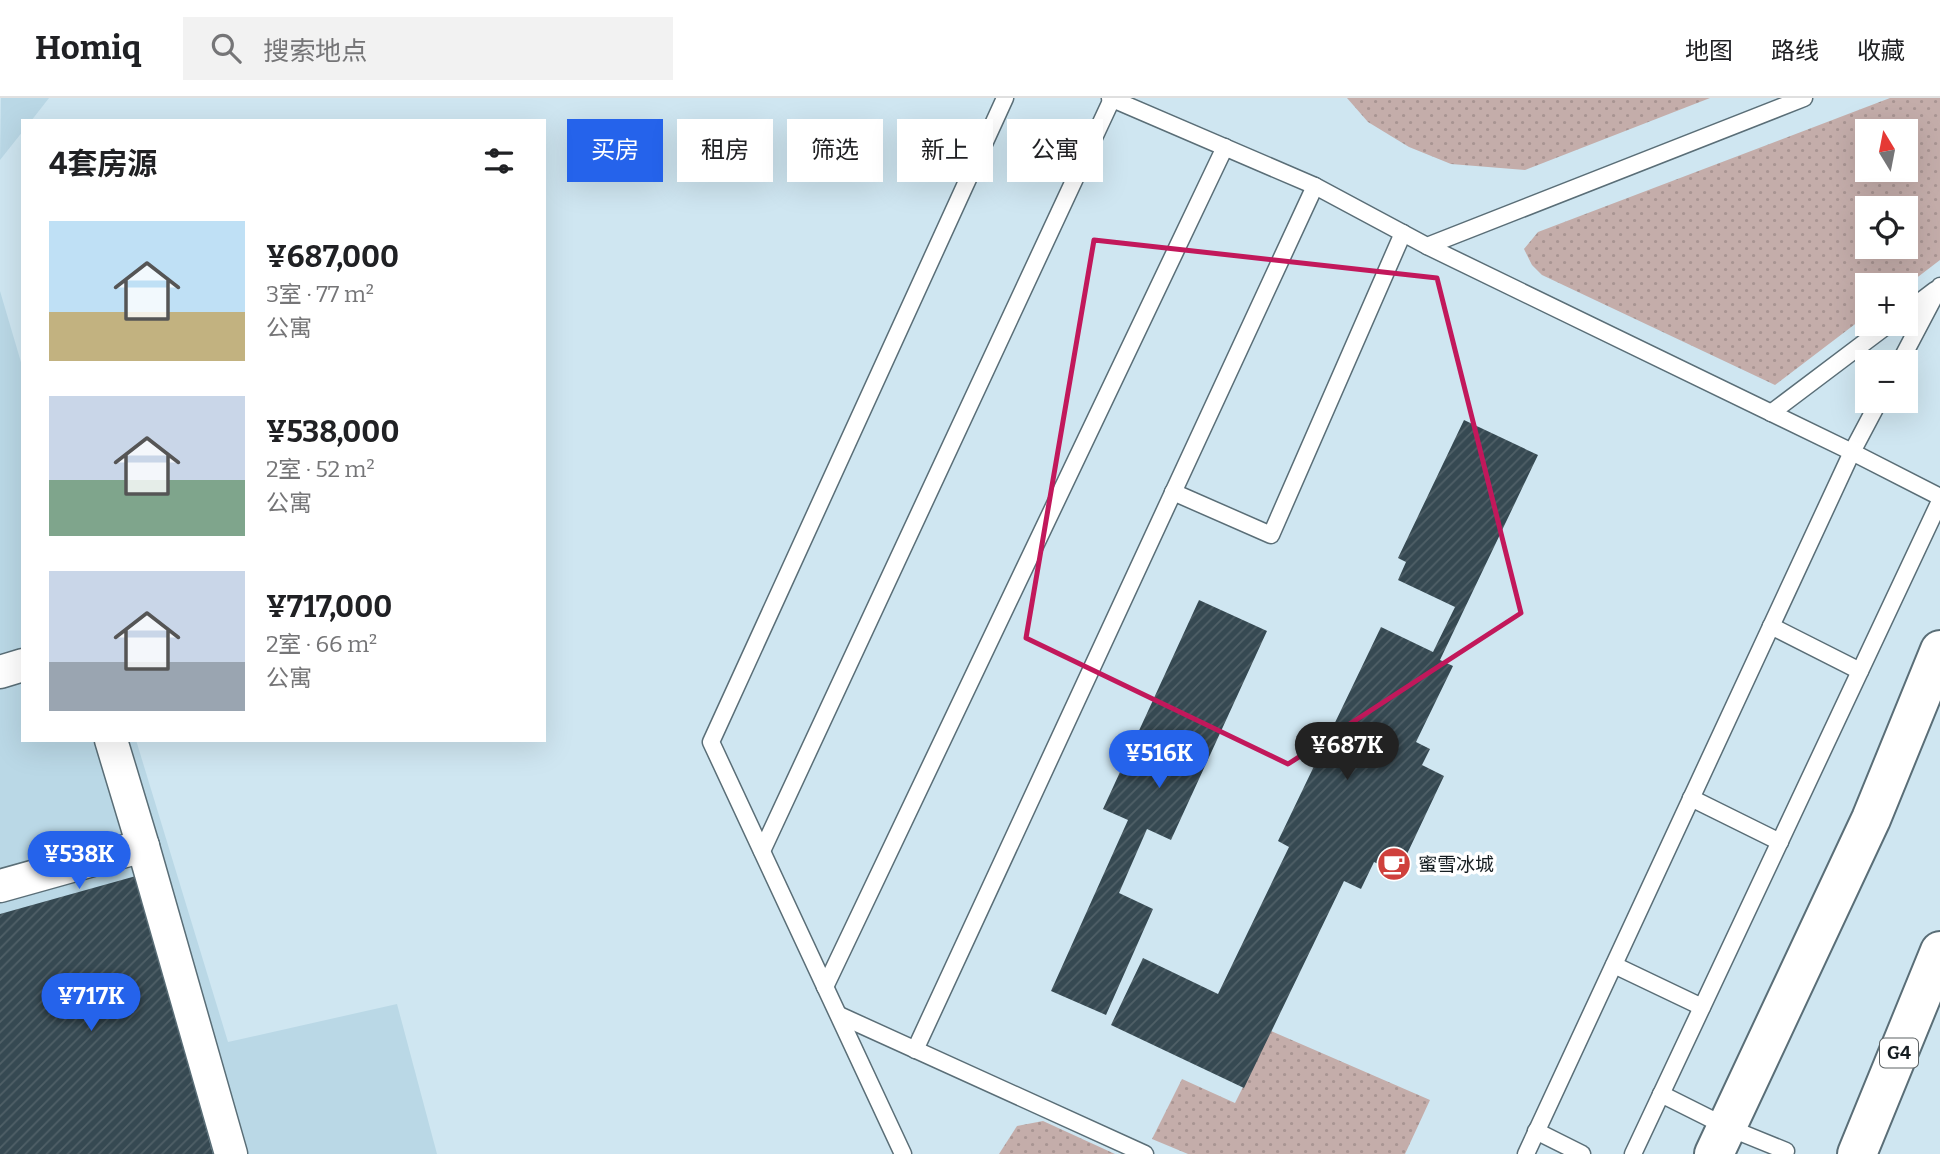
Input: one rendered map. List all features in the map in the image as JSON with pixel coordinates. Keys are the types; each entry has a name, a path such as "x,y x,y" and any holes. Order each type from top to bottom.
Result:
{"highway":[{"path":"1721,1140 1871,819 1940,649"},
{"name":"G4","path":"1857,1154 1940,951"}],"street":[{"path":"0,673 21,666"},
{"path":"112,742 144,846 231,1154"},
{"path":"0,886 144,846"}],"lane":[{"path":"903,1154 711,742 1005,98"},
{"path":"762,851 1111,98 1315,186 1427,246 1853,452 1940,499 1633,1154"},
{"path":"1427,246 1804,98"},
{"path":"825,987 1225,147"},
{"path":"915,1050 1315,186"},
{"path":"1173,492 1271,535 1403,233"},
{"path":"1918,303 1940,286"},
{"path":"1906,350 1940,286"},
{"path":"1771,413 1873,336"},
{"path":"1526,1154 1873,413"},
{"path":"1771,626 1860,671"},
{"path":"1691,797 1780,842"},
{"path":"1614,965 1702,1007"},
{"path":"839,1016 1145,1154"},
{"path":"1661,1094 1721,1140 1786,1151"},
{"path":"1536,1131 1582,1154"}],"highlighted area":[{"path":"1094,240 1437,278 1521,613 1288,764 1026,638"}],"shaded area":[{"path":"1,98 49,98 33,119 21,119 21,134 0,160"},
{"path":"1347,98 1710,98 1525,170 1451,164 1409,147 1368,122"},
{"path":"1890,98 1940,98 1940,260 1918,277 1918,273 1855,273 1855,324 1775,385 1542,275 1532,265 1524,249 1538,232"},
{"path":"0,291 21,362 21,742 137,742 228,1042 397,1004 437,1154 0,1154"},
{"path":"1271,1031 1430,1100 1405,1154 1188,1154 1152,1139 1182,1079 1235,1103"},
{"path":"1043,1121 1115,1154 999,1154 1017,1126"}],"building":[{"path":"1464,420 1538,455 1440,660 1453,666 1416,742 1430,749 1422,765 1444,776 1398,873 1374,862 1361,889 1344,881 1244,1088 1111,1025 1143,958 1218,994 1289,847 1278,841 1381,627 1433,652 1455,607 1398,580 1406,562 1398,558"},
{"path":"1199,600 1267,631 1171,840 1147,829 1119,893 1153,909 1106,1015 1051,991 1128,820 1103,809"},
{"path":"136,876 213,1154 0,1154 0,914"}],"place":[{"name":"蜜雪冰城","path":"1394,864"}]}
